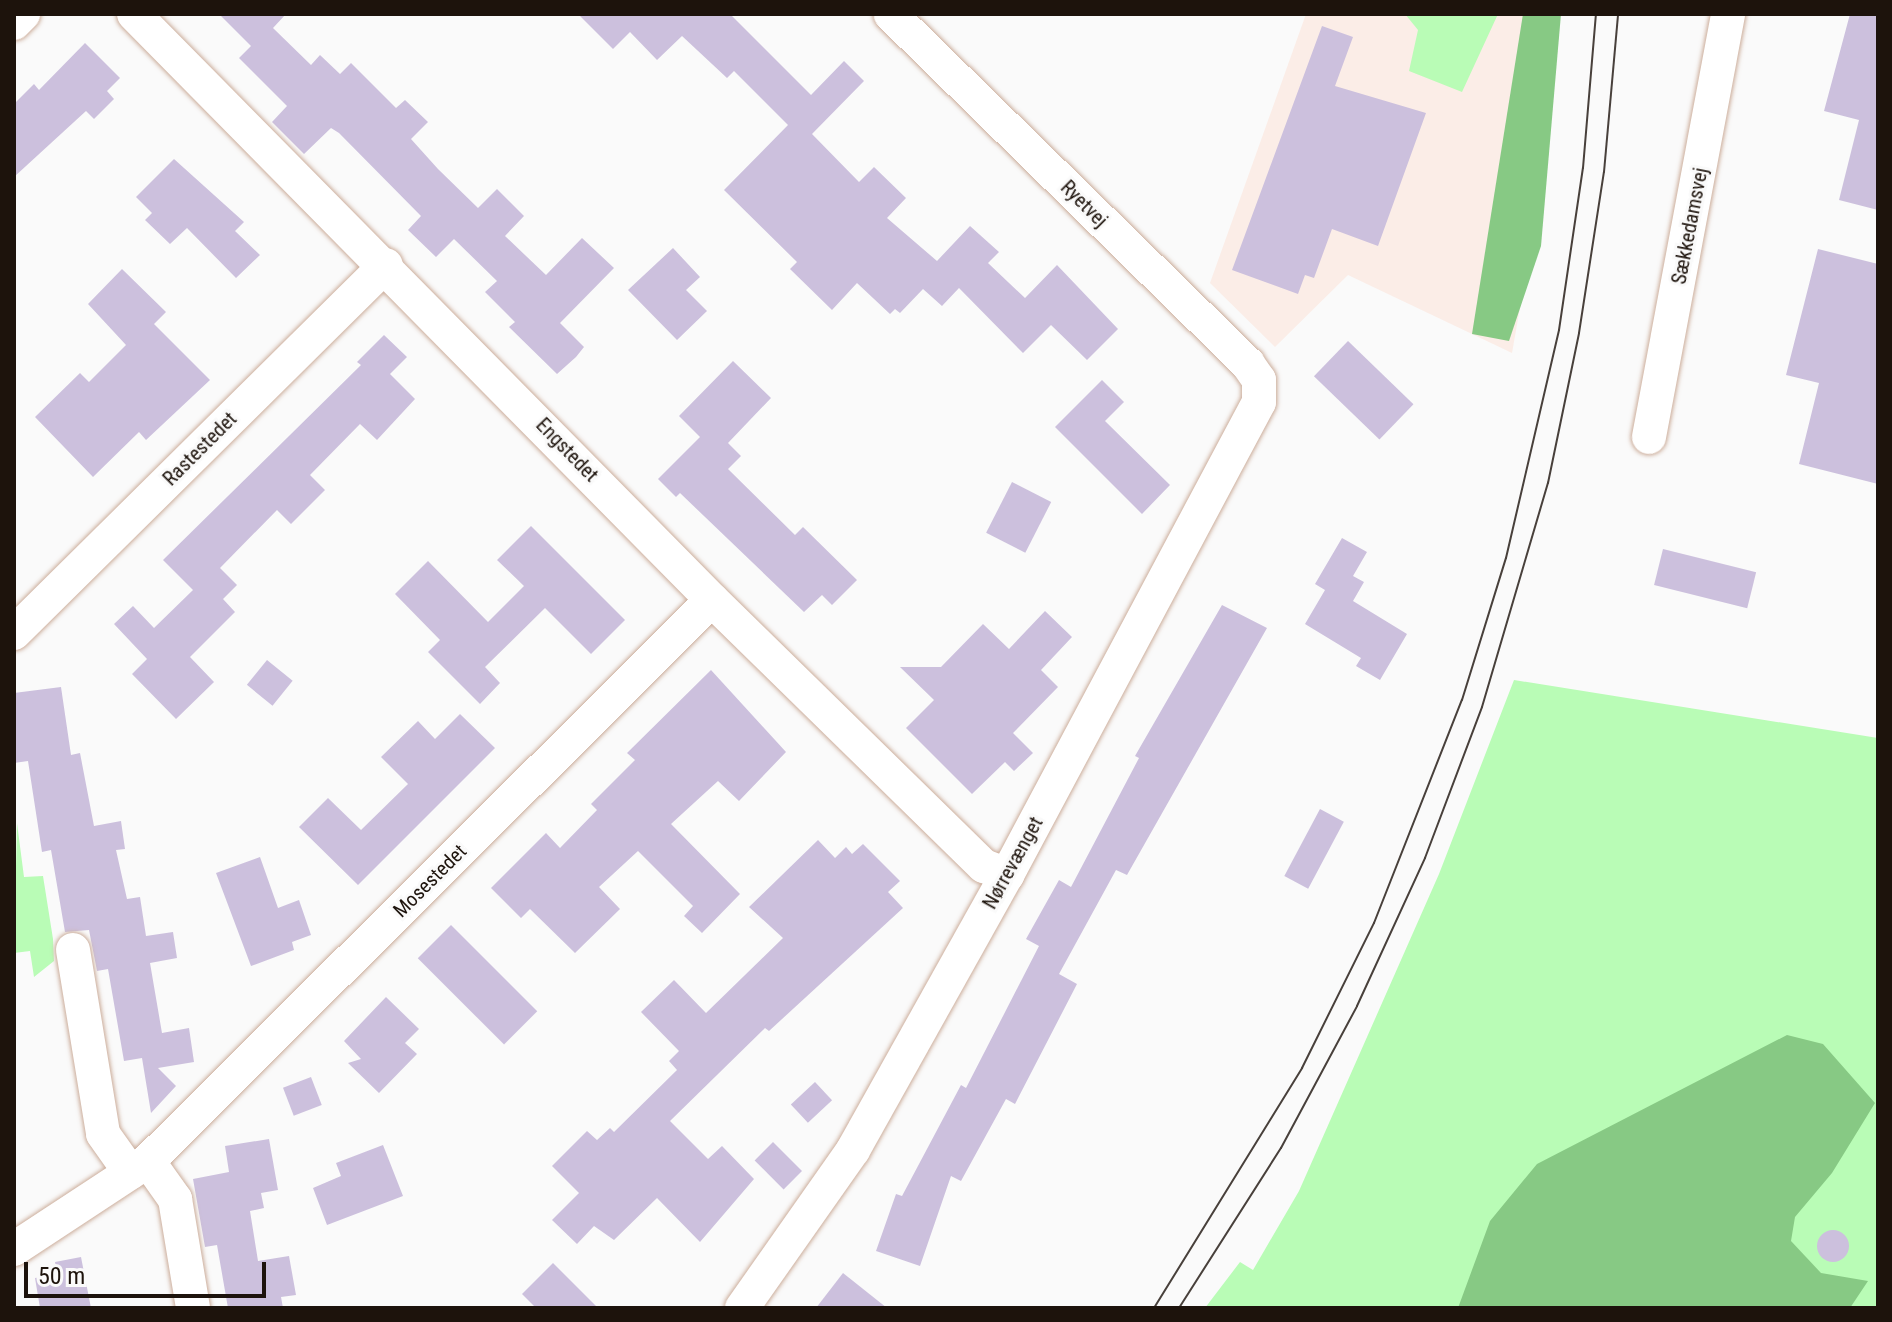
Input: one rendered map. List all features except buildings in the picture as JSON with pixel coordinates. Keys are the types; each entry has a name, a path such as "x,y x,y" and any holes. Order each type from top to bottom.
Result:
{"street":[{"path":"14,23 23,14"},
{"name":"Engstedet","path":"134,14 386,265 712,600 984,866 1007,875"},
{"name":"Ryetvej","path":"891,14 1248,364 1259,380 1259,402"},
{"name":"Sækkedamsvej","path":"1649,437 1728,14"},
{"name":"Rastestedet","path":"14,633 386,265"},
{"name":"Nørrevænget","path":"742,1308 853,1150 1007,875 1259,402"},
{"name":"Mosestedet","path":"14,1249 139,1167 712,600"},
{"path":"73,950 103,1134 175,1199 193,1308"}],"shaded area":[{"path":"1306,14 1549,14 1533,234 1512,353 1348,275 1275,347 1210,283"}],"green space":[{"path":"1405,14 1498,14 1462,92 1409,71 1418,30"},
{"path":"1523,14 1561,14 1541,246 1509,341 1472,334"},
{"path":"1514,680 1878,738 1878,1308 1205,1308 1240,1262 1253,1270 1299,1191 1439,874"},
{"path":"17,823 24,877 43,876 53,939 54,961 34,977 30,951 14,953"},
{"path":"1787,1035 1823,1044 1875,1103 1832,1173 1795,1217 1791,1241 1821,1273 1868,1281 1850,1308 1458,1308 1490,1221 1537,1164"}],"tram line":[{"path":"1154,1308 1302,1068 1374,923 1462,700 1506,558 1559,330 1583,168 1596,14"},
{"path":"1179,1308 1281,1148 1357,1006 1425,858 1482,707 1548,483 1579,333 1604,172 1618,14"}]}
